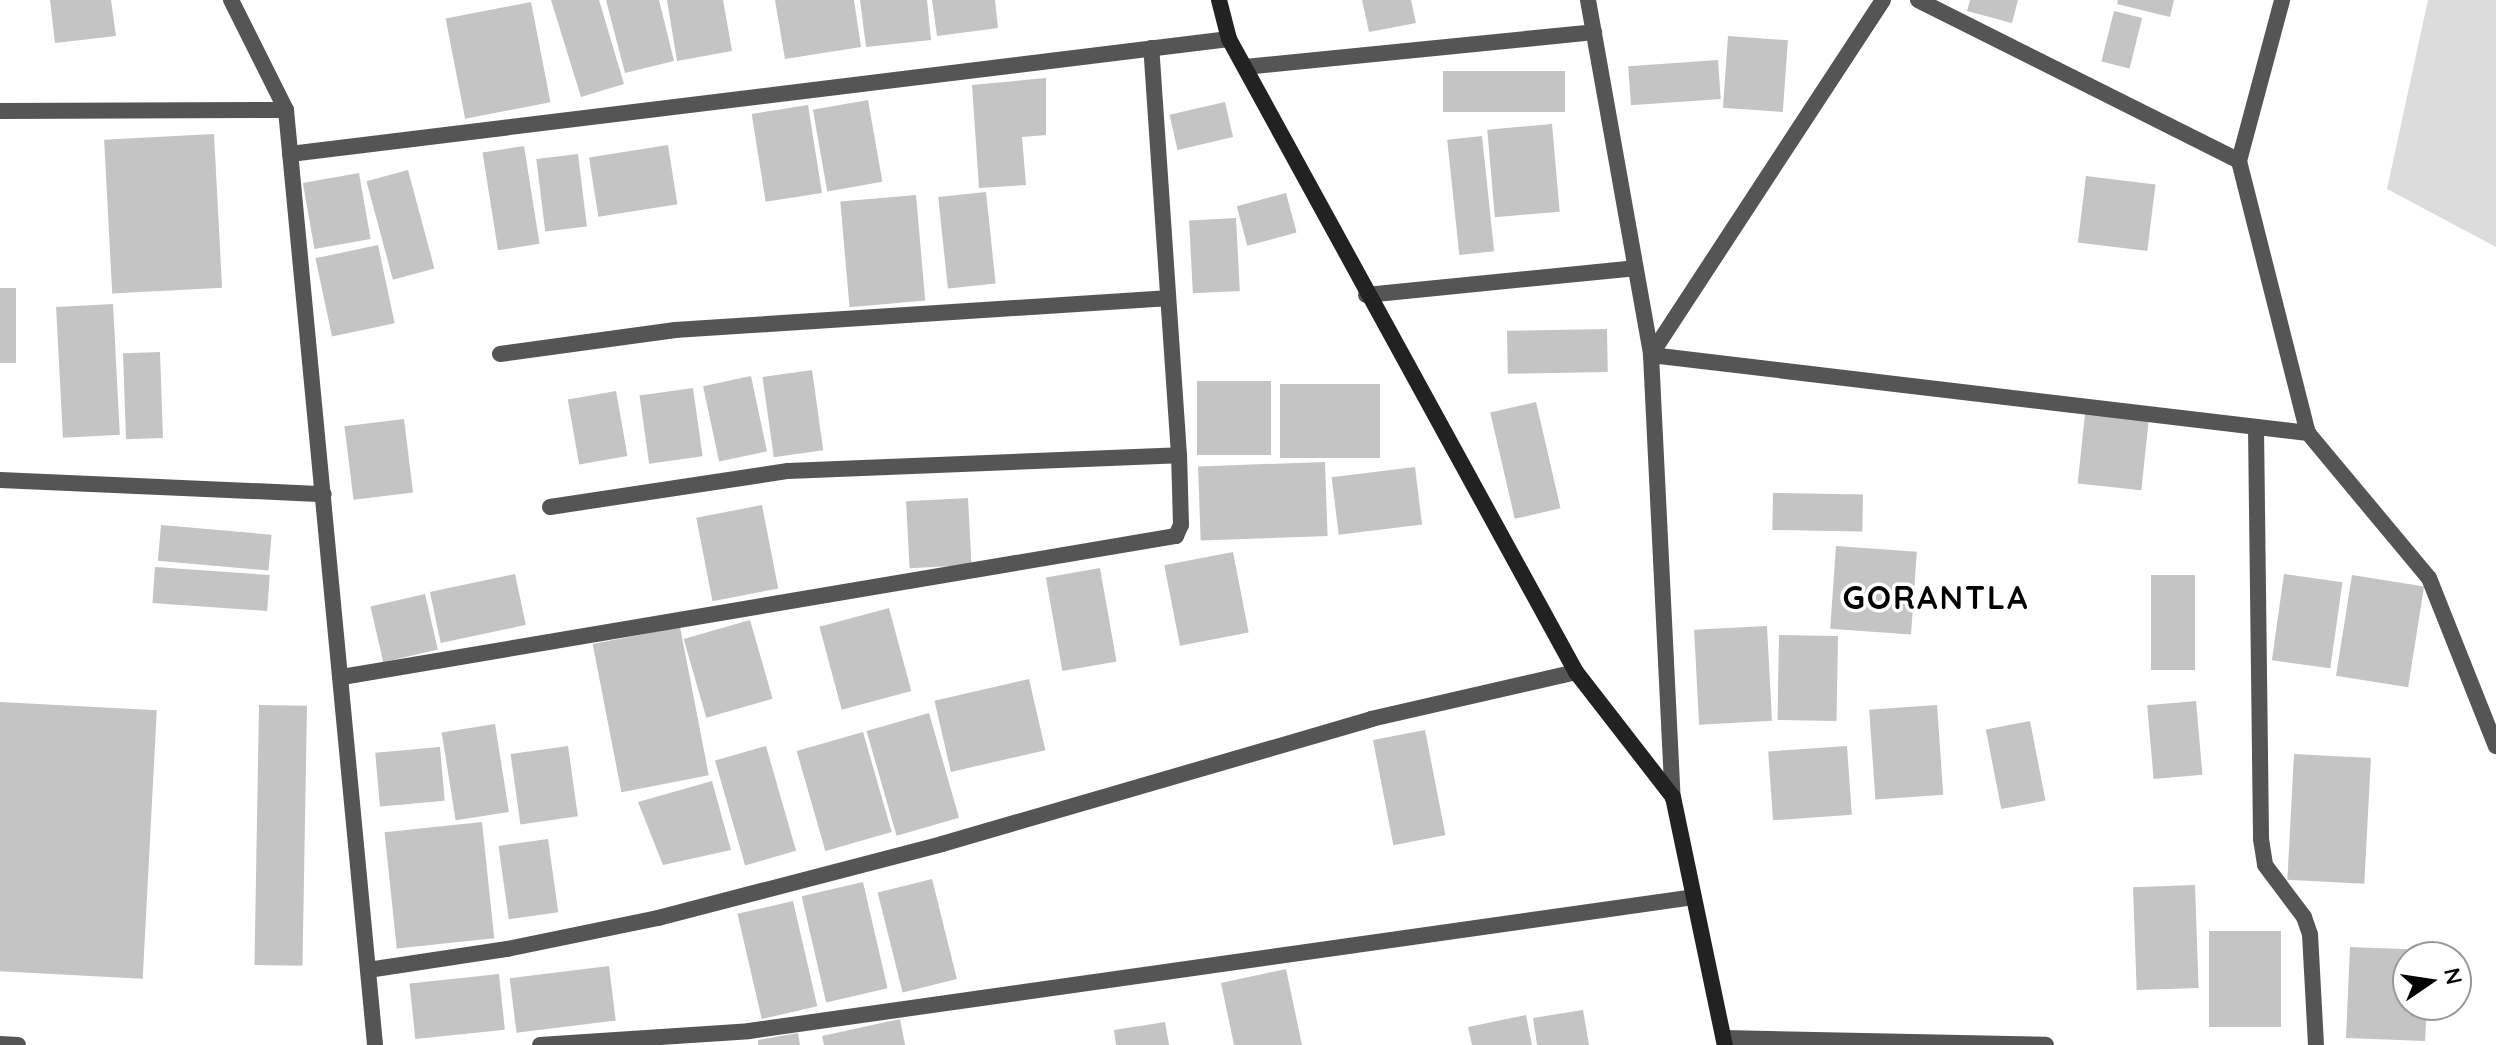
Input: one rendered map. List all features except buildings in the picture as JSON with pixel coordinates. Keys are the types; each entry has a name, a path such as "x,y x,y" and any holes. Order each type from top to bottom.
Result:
{"street":[{"path":"231,0 286,110 375,1045"},
{"path":"1219,0 1229,39 1366,295 1576,672 1673,797"},
{"path":"1588,0 1651,355 1673,797 1724,1041 2046,1045"},
{"path":"1651,355 1883,0"},
{"path":"1918,0 2239,161"},
{"path":"2282,0 2239,161 2308,433 2429,578 2496,746"},
{"path":"1245,67 1594,32"},
{"path":"290,154 1229,39"},
{"path":"342,677 1163,542 1176,536 1181,525 1179,455 1151,48"},
{"path":"0,111 286,110"},
{"path":"1366,295 1635,268"},
{"path":"500,354 675,330 1166,298"},
{"path":"1651,355 2308,433"},
{"path":"2256,427 2261,839 2265,865 2304,917 2310,934 2316,1045"},
{"path":"550,507 788,471 1179,455"},
{"path":"0,480 324,494"},
{"path":"368,970 494,952 672,914 942,844 1371,719 1576,672"},
{"path":"540,1045 749,1031 1694,897"},
{"path":"0,1044 18,1045"}],"shaded area":[{"path":"2428,0 2496,0 2496,247 2387,189"}],"district":[{"name":"GORANTLA","path":"1936,597"}]}
